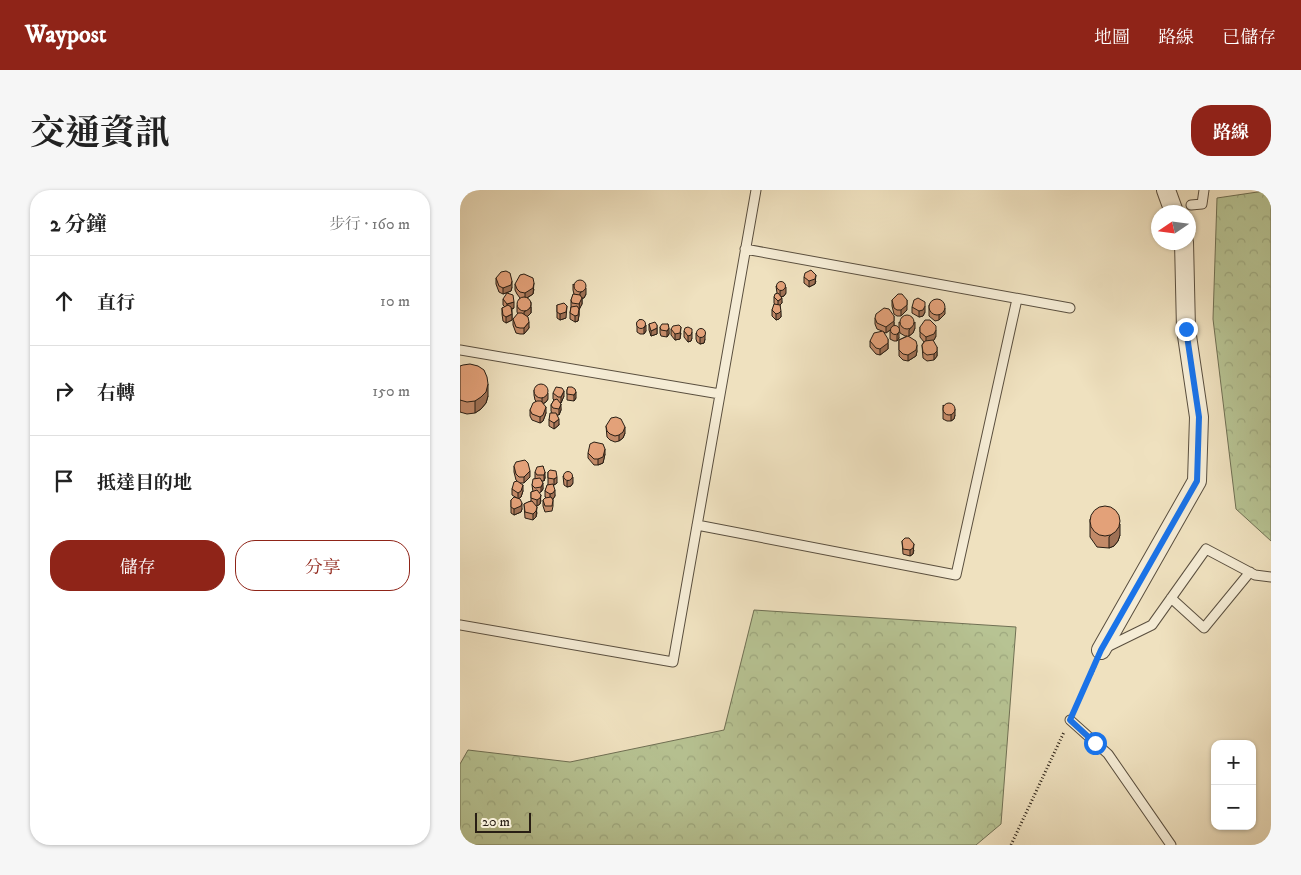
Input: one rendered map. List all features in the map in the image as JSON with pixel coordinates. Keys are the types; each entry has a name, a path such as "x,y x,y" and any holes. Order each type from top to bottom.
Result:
{"street":[{"path":"1166,190 1171,205"},
{"path":"1101,650 1197,481 1199,417 1186,329 1184,250"}],"lane":[{"path":"460,625 673,662 756,190"},
{"path":"1196,205 1202,204 1204,190"},
{"path":"745,249 1070,308"},
{"path":"697,525 956,576 1017,299"},
{"path":"460,350 720,394"},
{"path":"1101,650 1152,625 1206,548 1256,575 1271,577"},
{"path":"1171,598 1204,628 1250,572"},
{"path":"1070,720 1108,754 1171,845"}],"path":[{"path":"1011,845 1101,650"}],"green space":[{"path":"1271,190 1271,541 1236,509 1213,319 1217,198"},
{"path":"754,610 1016,627 1001,824 976,845 460,845 460,764 468,750 570,762 724,730"}],"building":[{"path":"811,270 816,275 815,279 809,281 804,277 805,273"},
{"path":"506,271 510,273 512,281 511,285 503,288 499,286 496,278 501,272"},
{"path":"524,274 533,278 534,283 533,288 525,293 520,292 515,284 520,275"},
{"path":"582,280 585,281 585,291 578,292 575,291 574,284 575,281"},
{"path":"781,281 786,286 781,291 776,286"},
{"path":"507,293 513,295 514,302 507,304 503,299"},
{"path":"778,293 782,298 778,301 774,297"},
{"path":"573,294 580,295 582,298 579,304 572,303"},
{"path":"898,294 902,294 907,300 907,305 901,310 894,308 892,300"},
{"path":"521,297 527,297 531,304 527,311 521,311 517,307 517,301"},
{"path":"918,298 925,302 923,310 919,311 912,307 914,300"},
{"path":"937,299 945,307 937,315 929,307"},
{"path":"564,303 567,306 566,312 560,314 557,312 557,305"},
{"path":"774,304 780,305 781,311 779,313 776,314 772,310"},
{"path":"508,305 511,307 512,314 506,317 503,315 502,308"},
{"path":"577,306 579,309 578,315 575,316 570,313 571,307"},
{"path":"884,308 889,309 894,316 894,321 886,327 877,323 875,318 876,314"},
{"path":"518,313 528,317 529,322 524,328 516,327 513,319"},
{"path":"904,315 910,315 914,322 910,329 904,329 900,325 900,319"},
{"path":"641,319 646,324 641,329 636,324"},
{"path":"925,320 930,320 936,326 934,334 926,337 920,332 920,327"},
{"path":"655,322 657,328 651,331 649,324"},
{"path":"662,324 668,324 669,328 667,331 661,330"},
{"path":"679,325 681,327 680,333 675,334 671,329 673,326"},
{"path":"895,325 900,330 895,335 890,330"},
{"path":"688,327 692,329 692,332 688,336 684,331"},
{"path":"701,328 706,333 701,338 696,333"},
{"path":"883,331 888,339 888,343 880,349 876,348 870,341 874,333"},
{"path":"908,336 916,341 917,345 916,350 908,355 903,354 899,350 899,340"},
{"path":"933,340 937,351 934,354 927,355 923,352 922,345 925,341"},
{"path":"470,364 484,370 488,384 486,392 481,397 475,401 467,402 460,400 460,366"},
{"path":"538,384 544,384 548,391 544,398 538,398 534,394 534,388"},
{"path":"556,387 562,388 564,391 561,397 553,393"},
{"path":"568,387 575,389 574,395 567,394"},
{"path":"557,399 561,404 559,409 553,408 551,405"},
{"path":"541,401 546,407 543,415 540,417 532,414 530,410 533,403"},
{"path":"947,403 951,403 955,409 951,415 947,415 943,411 943,407"},
{"path":"550,413 556,413 559,419 554,423 549,420"},
{"path":"611,418 621,419 625,427 623,432 615,436 607,431 606,426"},
{"path":"594,442 603,444 605,449 603,457 594,459 588,453 590,444"},
{"path":"525,460 530,471 524,477 519,477 514,466 516,462"},
{"path":"543,466 544,475 537,475 535,472 537,467"},
{"path":"550,470 556,471 557,477 554,479 548,478"},
{"path":"568,471 573,476 568,481 563,476"},
{"path":"540,478 543,483 541,487 535,488 532,485 533,479"},
{"path":"517,481 523,485 518,493 512,489 514,482"},
{"path":"553,484 555,490 553,493 550,494 545,491 547,485"},
{"path":"537,490 541,495 540,498 537,500 531,498 531,492"},
{"path":"514,497 520,499 522,503 521,506 514,509 511,507 511,500"},
{"path":"551,497 553,500 552,506 545,506 543,500"},
{"path":"532,501 537,507 536,511 533,514 525,512 524,504"},
{"path":"1105,506 1116,510 1120,521 1116,532 1105,536 1094,532 1090,521 1094,510"},
{"path":"905,538 909,538 914,544 910,550 903,549 902,541"}],"route":[{"path":"1095,743 1070,720 1101,650 1197,481 1199,417 1186,329"}]}
